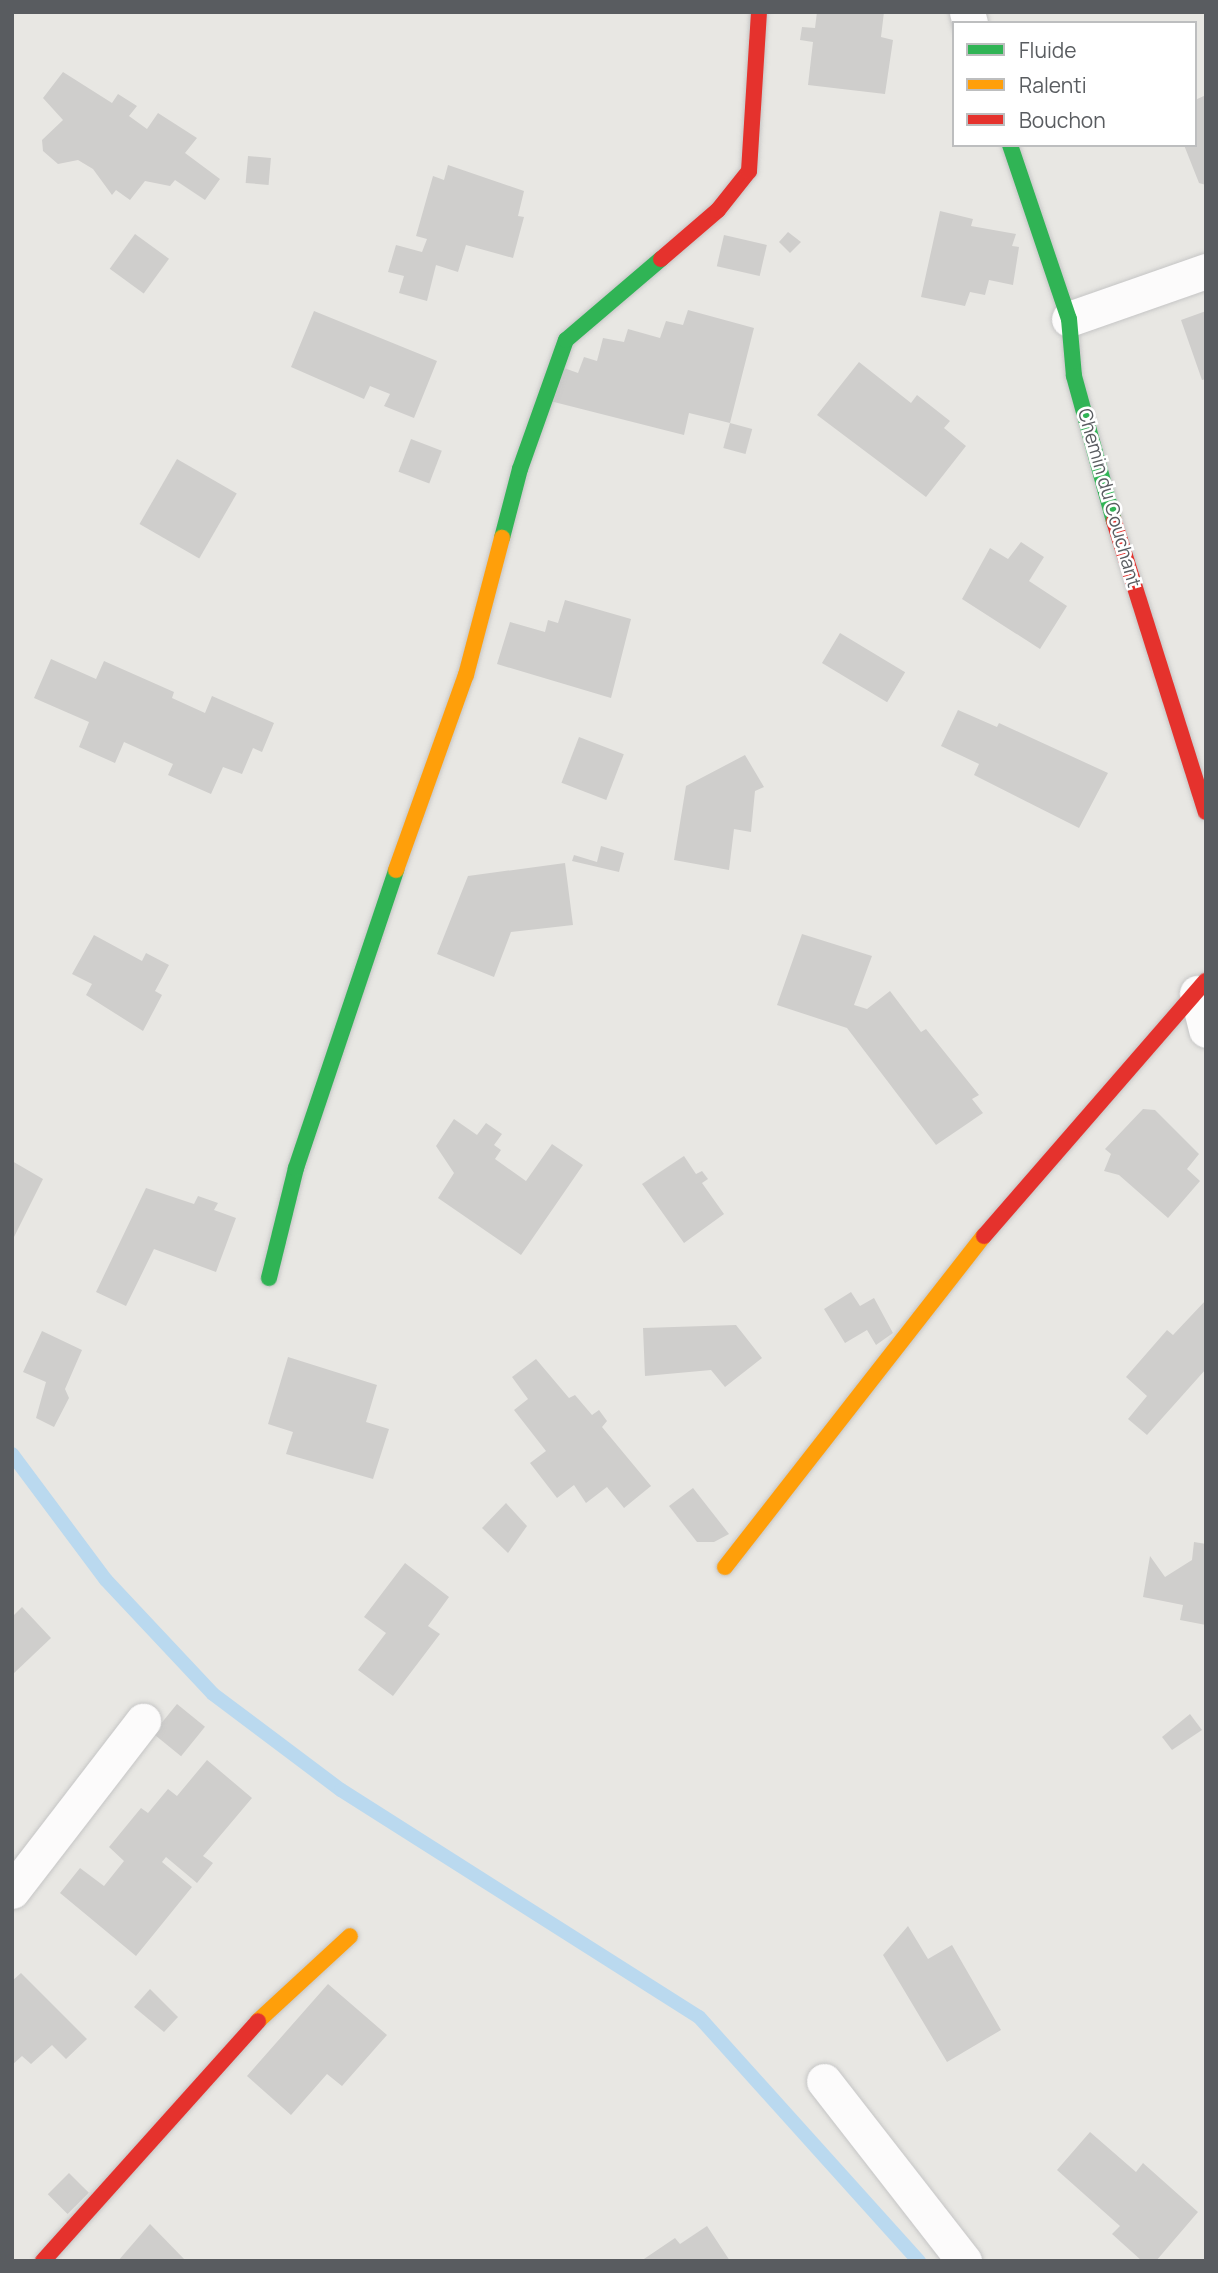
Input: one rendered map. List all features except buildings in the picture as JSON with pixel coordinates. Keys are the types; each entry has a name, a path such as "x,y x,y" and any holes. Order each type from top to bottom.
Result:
{"street":[{"path":"269,1278 296,1168 352,991 466,675 520,470 566,340 718,210 748,171 759,12"},
{"name":"Chemin du Couchant","path":"1011,147 1069,319 1074,376 1133,587 1206,813"},
{"path":"1069,319 1206,271"},
{"path":"1202,987 1206,1030"},
{"path":"725,1567 968,1254 1202,987"},
{"path":"12,1891 143,1721"},
{"path":"43,2261 242,2035 350,1936"},
{"path":"824,2081 964,2261"}],"waterway":[{"path":"12,1454 106,1580 213,1694 341,1790 699,2017 919,2261"}],"traffic: fast":[{"path":"1011,147 1069,319 1074,376 1114,521"},
{"path":"502,538 520,469 566,340 661,259"},
{"path":"269,1278 296,1168 396,870"}],"traffic: slow":[{"path":"396,870 466,675 502,538"},
{"path":"725,1567 984,1236"},
{"path":"258,2021 350,1936"}],"traffic: jam":[{"path":"661,259 718,210 749,171 759,12"},
{"path":"1114,521 1206,812"},
{"path":"984,1236 1206,981"},
{"path":"43,2261 258,2021"}]}
